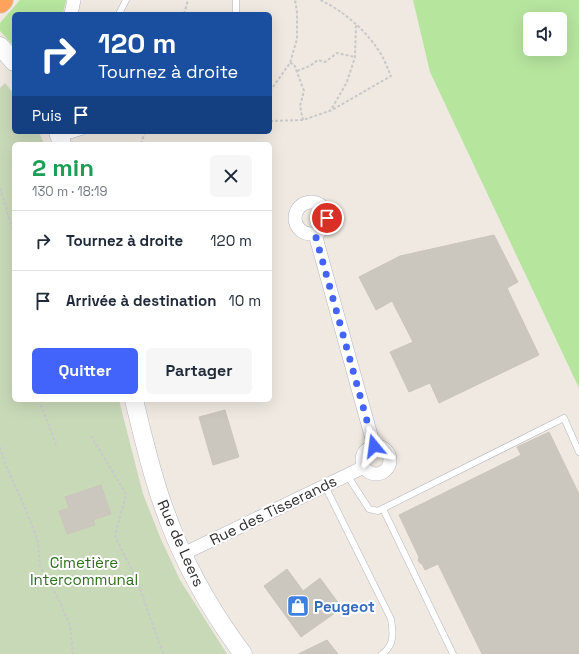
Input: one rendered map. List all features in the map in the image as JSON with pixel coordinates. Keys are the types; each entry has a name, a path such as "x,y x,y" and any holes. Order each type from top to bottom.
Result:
{"street":[{"path":"71,12 74,0"},
{"path":"0,46 12,60"},
{"path":"315,234 374,446"},
{"name":"Rue de Leers","path":"135,402 160,498 172,531 193,575 243,654"},
{"path":"374,446 379,446 387,451 391,460 388,469 384,472 375,474 371,473 364,467 364,454 367,450 374,446"},
{"name":"Rue des Tisserands","path":"183,554 364,467"}],"lane":[{"path":"120,12 126,0"},
{"path":"236,0 236,12"},
{"path":"60,138 75,134"},
{"path":"347,475 369,509 378,511 564,418 579,452"},
{"path":"325,486 391,618 393,636 388,650 382,654"},
{"path":"383,509 453,654"}],"path":[{"path":"185,12 188,0"},
{"path":"272,88 290,63 297,39 297,12 295,0"},
{"path":"272,121 303,120 332,110 391,76 378,48 356,23 330,4 320,0"},
{"path":"332,110 347,82 355,57 356,23"},
{"path":"297,71 310,66 318,60 325,62 337,53 355,57"},
{"path":"290,63 294,64 304,91 300,106 303,120"},
{"path":"0,188 12,227"},
{"path":"40,402 57,448"},
{"path":"91,436 126,494 115,536 138,583 164,654"},
{"path":"0,447 5,464 26,510 38,542 40,566 59,600 70,626 73,654"}],"green space":[{"path":"20,0 66,0 63,12 12,12 12,44 0,31 0,23"},
{"path":"413,0 579,0 579,388 430,72"},
{"name":"Cimetière Intercommunal","path":"5,83 12,92 12,134 40,134 43,142 12,142 12,402 120,402 143,494 160,537 180,580 227,654 0,654 0,88"}],"building":[{"path":"494,235 518,282 507,288 539,355 439,403 430,383 409,392 390,352 413,342 392,301 376,310 359,277 400,256"},
{"path":"225,410 239,457 213,465 199,417"},
{"path":"549,432 579,494 579,654 482,654 438,564 425,570 418,560 419,557 399,515 521,455 517,447"},
{"path":"101,485 111,514 93,520 95,525 67,534 59,511 69,508 65,497"},
{"path":"287,569 303,591 320,578 342,608 301,637 264,586"},
{"path":"327,640 338,654 298,654"}],"place":[{"name":"Peugeot","path":"298,606"}],"route":[{"path":"327,218 324,228 315,234 374,446"}]}
